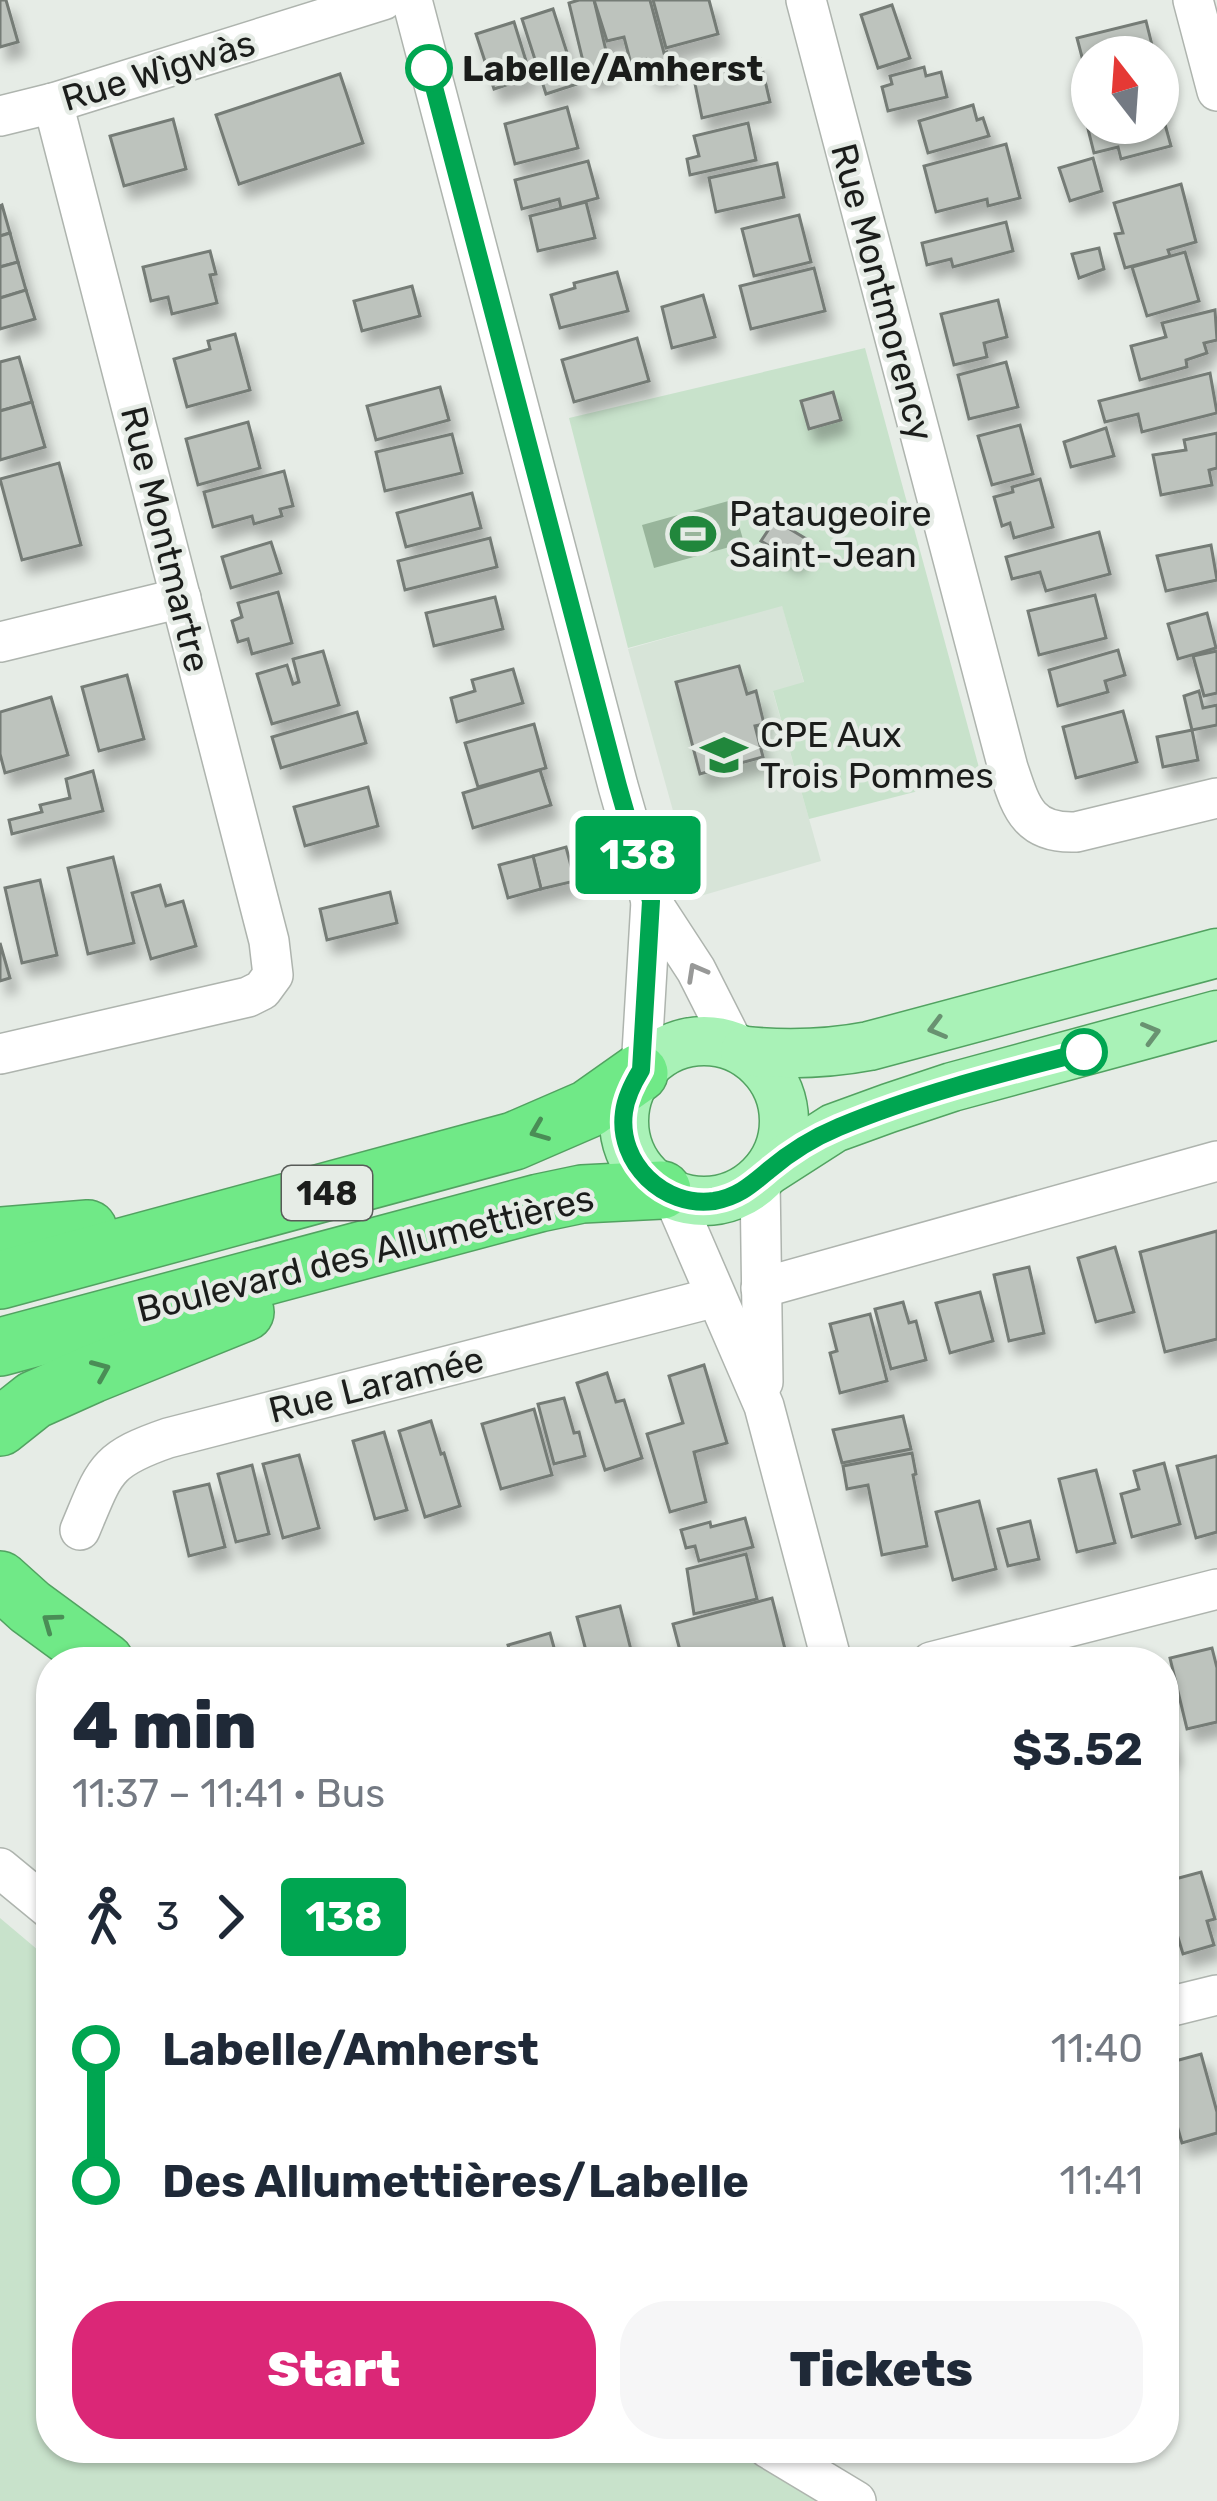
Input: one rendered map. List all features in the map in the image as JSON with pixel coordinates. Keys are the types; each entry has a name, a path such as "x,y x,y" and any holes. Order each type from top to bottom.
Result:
{"highway":[{"name":"Boulevard des Allumettières","path":"0,1280 514,1142 588,1109 640,1071"},
{"name":"Boulevard des Allumettières","path":"0,1347 582,1194 667,1193"},
{"path":"0,1236 82,1230 306,1199"},
{"path":"0,1427 34,1400 92,1374 469,1221"},
{"path":"0,1580 85,1647"}],"main road":[{"path":"1217,952 829,1053 783,1054 714,1041 679,1045 640,1071 628,1092 624,1136 644,1176 667,1193 710,1202 746,1190 834,1129 890,1108 1217,1016"},
{"path":"740,1049 766,1069 780,1093 781,1147 764,1175"}],"street":[{"name":"Rue Wìgwàs","path":"0,116 383,0"},
{"path":"412,0 651,901 740,1049"},
{"name":"Rue Montmorency","path":"806,0 1007,768 1022,808 1033,822 1060,833 1213,799"},
{"path":"1193,0 1217,91"},
{"name":"Rue Montmartre","path":"0,1054 248,998 273,975 269,940 53,103"},
{"path":"0,642 181,598"},
{"path":"640,1071 651,901"},
{"path":"761,1288 1217,1161"},
{"path":"764,1175 764,1406"},
{"path":"667,1193 764,1406 828,1647"},
{"name":"Rue Laramée","path":"80,1530 103,1475 138,1448 716,1297"},
{"path":"991,1647 1217,1589"},
{"path":"0,1868 36,1898"},
{"path":"1179,2004 1217,1995"},
{"path":"793,2463 856,2501"}],"shaded area":[{"path":"865,348 981,775 809,819 773,691 804,682 782,606 628,648 569,418"},
{"name":"Pataugeoire Saint-Jean","path":"732,500 744,543 654,568 642,525"},
{"name":"CPE Aux Trois Pommes","path":"782,605 804,683 773,692 821,861 697,897 628,649"},
{"path":"0,1918 36,1948 36,2463 773,2463 835,2501 0,2501"}],"building":[{"path":"0,0 6,0 18,42 0,47"},
{"path":"594,0 611,72 587,78 569,3"},
{"path":"594,0 650,0 672,72 651,75 646,59 631,64 624,37 607,41"},
{"path":"653,0 709,0 718,34 666,48"},
{"path":"892,5 910,58 878,68 861,15"},
{"path":"553,9 577,84 546,94 522,19"},
{"path":"1146,21 1150,36 1085,36"},
{"path":"514,22 531,77 494,89 476,34"},
{"path":"760,59 770,102 702,118 693,74"},
{"path":"924,67 926,76 941,72 947,97 888,111 882,87 892,84 890,76"},
{"path":"340,74 363,143 239,184 216,115"},
{"path":"973,105 989,136 928,153 919,121"},
{"path":"567,107 578,148 515,164 505,124"},
{"path":"173,119 186,169 124,186 110,136"},
{"path":"748,123 756,160 690,175 687,159 699,156 694,136"},
{"path":"1006,144 1020,198 988,206 987,199 936,212 924,166"},
{"path":"1092,144 1171,146 1121,159 1118,147 1094,153"},
{"path":"1093,158 1102,191 1070,201 1059,168"},
{"path":"588,161 598,198 561,208 559,199 522,209 515,180"},
{"path":"777,163 784,197 716,212 709,178"},
{"path":"1181,184 1196,242 1168,250 1170,256 1125,268 1115,234 1123,233 1114,203"},
{"path":"586,202 595,238 538,251 530,216"},
{"path":"0,206 10,233 0,236"},
{"path":"799,215 811,262 754,276 742,229"},
{"path":"1006,222 1013,251 953,267 951,259 927,265 922,243"},
{"path":"10,233 18,262 0,267 0,236"},
{"path":"1099,248 1104,269 1079,278 1072,254"},
{"path":"210,251 217,303 172,314 168,297 151,301 143,267"},
{"path":"1185,252 1199,301 1147,316 1132,267"},
{"path":"18,262 26,290 0,298 0,267"},
{"path":"814,268 825,311 751,329 740,286"},
{"path":"617,272 628,311 560,328 551,295 575,288 574,283"},
{"path":"412,286 420,316 362,331 354,301"},
{"path":"26,290 35,319 0,329 0,298"},
{"path":"703,295 715,337 672,348 662,307"},
{"path":"998,300 1007,337 984,343 987,357 954,365 941,314"},
{"path":"1215,310 1217,340 1204,343 1207,353 1186,360 1187,367 1140,380 1131,346 1166,337 1162,323"},
{"path":"235,334 250,390 187,407 174,359 210,349 208,341"},
{"path":"637,338 649,381 574,402 562,360"},
{"path":"19,357 32,402 0,411 0,362"},
{"path":"1006,362 1018,407 969,419 958,375"},
{"path":"1210,373 1217,413 1142,432 1138,414 1105,422 1099,401"},
{"path":"440,387 449,420 376,440 367,406"},
{"path":"833,392 841,420 809,429 801,401"},
{"path":"32,402 45,447 0,460 0,411"},
{"path":"248,422 260,468 198,485 186,439"},
{"path":"1020,425 1033,474 992,485 978,436"},
{"path":"1106,428 1114,456 1071,467 1064,442"},
{"path":"1217,433 1217,468 1209,470 1212,485 1161,495 1153,455 1186,450 1184,440"},
{"path":"452,434 462,473 385,491 376,452"},
{"path":"59,463 81,545 22,560 0,479"},
{"path":"284,471 293,506 280,509 282,516 254,524 252,516 213,527 204,492"},
{"path":"1040,479 1053,527 1014,538 1010,523 1002,526 994,497"},
{"path":"472,493 481,528 406,547 397,513"},
{"path":"775,520 808,540 794,561 761,541"},
{"path":"1099,532 1110,574 1046,591 1040,572 1012,579 1006,557"},
{"path":"490,538 497,567 405,590 398,561"},
{"path":"271,542 281,573 231,588 222,557"},
{"path":"1211,545 1217,580 1166,591 1157,556"},
{"path":"278,592 292,643 252,654 248,639 238,642 232,621 242,617 238,603"},
{"path":"1095,595 1106,638 1039,655 1028,611"},
{"path":"495,597 503,629 434,646 426,613"},
{"path":"1207,613 1216,648 1178,659 1168,624"},
{"path":"1118,650 1125,675 1105,681 1108,692 1058,706 1049,670"},
{"path":"323,651 339,705 272,724 257,674 287,665 293,684 299,682 293,659"},
{"path":"1217,651 1217,693 1204,696 1193,656"},
{"path":"739,666 747,694 756,691 764,724 755,726 763,757 700,774 676,682"},
{"path":"513,669 523,703 457,722 451,698 475,691 472,680"},
{"path":"127,675 144,739 99,751 82,687"},
{"path":"1199,691 1203,708 1217,705 1217,725 1192,730 1184,696"},
{"path":"51,697 68,755 5,773 0,712"},
{"path":"1123,711 1137,762 1076,778 1063,727"},
{"path":"357,712 366,743 281,768 272,737"},
{"path":"534,724 546,768 478,787 465,743"},
{"path":"1192,730 1198,760 1163,767 1157,737"},
{"path":"540,770 551,805 473,828 463,793"},
{"path":"93,771 103,811 12,834 9,820 42,812 40,805 70,798 66,779"},
{"path":"368,787 378,826 305,846 294,807"},
{"path":"566,847 575,881 541,889 533,856"},
{"path":"533,856 541,889 508,898 499,865"},
{"path":"113,857 134,943 88,954 68,868"},
{"path":"40,880 57,955 22,963 5,888"},
{"path":"160,885 166,906 183,901 196,946 151,959 132,893"},
{"path":"390,892 397,923 327,940 320,909"},
{"path":"0,943 10,978 0,981"},
{"path":"1217,1231 1217,1339 1165,1352 1140,1252"},
{"path":"1115,1247 1134,1312 1096,1322 1078,1258"},
{"path":"1029,1267 1044,1333 1009,1341 994,1275"},
{"path":"980,1292 993,1341 950,1353 936,1303"},
{"path":"903,1302 909,1323 916,1321 926,1360 891,1369 875,1309"},
{"path":"870,1314 887,1381 840,1393 830,1353 837,1351 830,1324"},
{"path":"704,1365 727,1443 694,1452 706,1502 670,1512 647,1434 683,1423 669,1376"},
{"path":"607,1373 616,1402 624,1400 642,1458 605,1470 577,1383"},
{"path":"564,1398 585,1456 554,1464 538,1404"},
{"path":"534,1409 552,1475 501,1489 482,1424"},
{"path":"903,1416 911,1449 842,1463 833,1430"},
{"path":"431,1421 460,1506 425,1517 399,1431"},
{"path":"384,1432 407,1510 375,1519 353,1441"},
{"path":"912,1453 927,1546 882,1555 868,1485 847,1489 843,1466"},
{"path":"299,1455 319,1528 283,1538 263,1464"},
{"path":"1217,1456 1217,1532 1196,1538 1177,1466"},
{"path":"1164,1463 1180,1524 1132,1537 1121,1494 1139,1489 1134,1471"},
{"path":"252,1465 269,1534 236,1542 218,1474"},
{"path":"1096,1470 1115,1543 1077,1552 1059,1479"},
{"path":"209,1484 225,1547 189,1556 174,1492"},
{"path":"979,1501 996,1569 953,1580 936,1512"},
{"path":"745,1518 753,1547 699,1561 695,1546 686,1548 681,1530"},
{"path":"1030,1521 1039,1559 1008,1566 998,1529"},
{"path":"746,1554 757,1599 694,1614 687,1569"},
{"path":"772,1598 784,1647 679,1647 673,1624"},
{"path":"620,1606 630,1647 585,1647 577,1617"},
{"path":"550,1633 554,1647 509,1647"},
{"path":"1212,1648 1217,1668 1217,1722 1187,1729 1179,1696 1179,1656"},
{"path":"1201,1872 1215,1919 1207,1921 1214,1945 1183,1954 1179,1941 1179,1878"},
{"path":"1201,2054 1217,2112 1217,2133 1182,2143 1179,2132 1179,2060"}],"bus line":[{"name":"138","path":"429,68 651,901 641,1070 628,1092 623,1114 632,1158 644,1176 673,1196 710,1202 728,1198 834,1129 951,1088 1084,1052"}],"place":[{"name":"Labelle/Amherst","path":"429,68"},
{"name":"Pataugeoire Saint-Jean","path":"693,534"},
{"name":"CPE Aux Trois Pommes","path":"724,755"}]}
